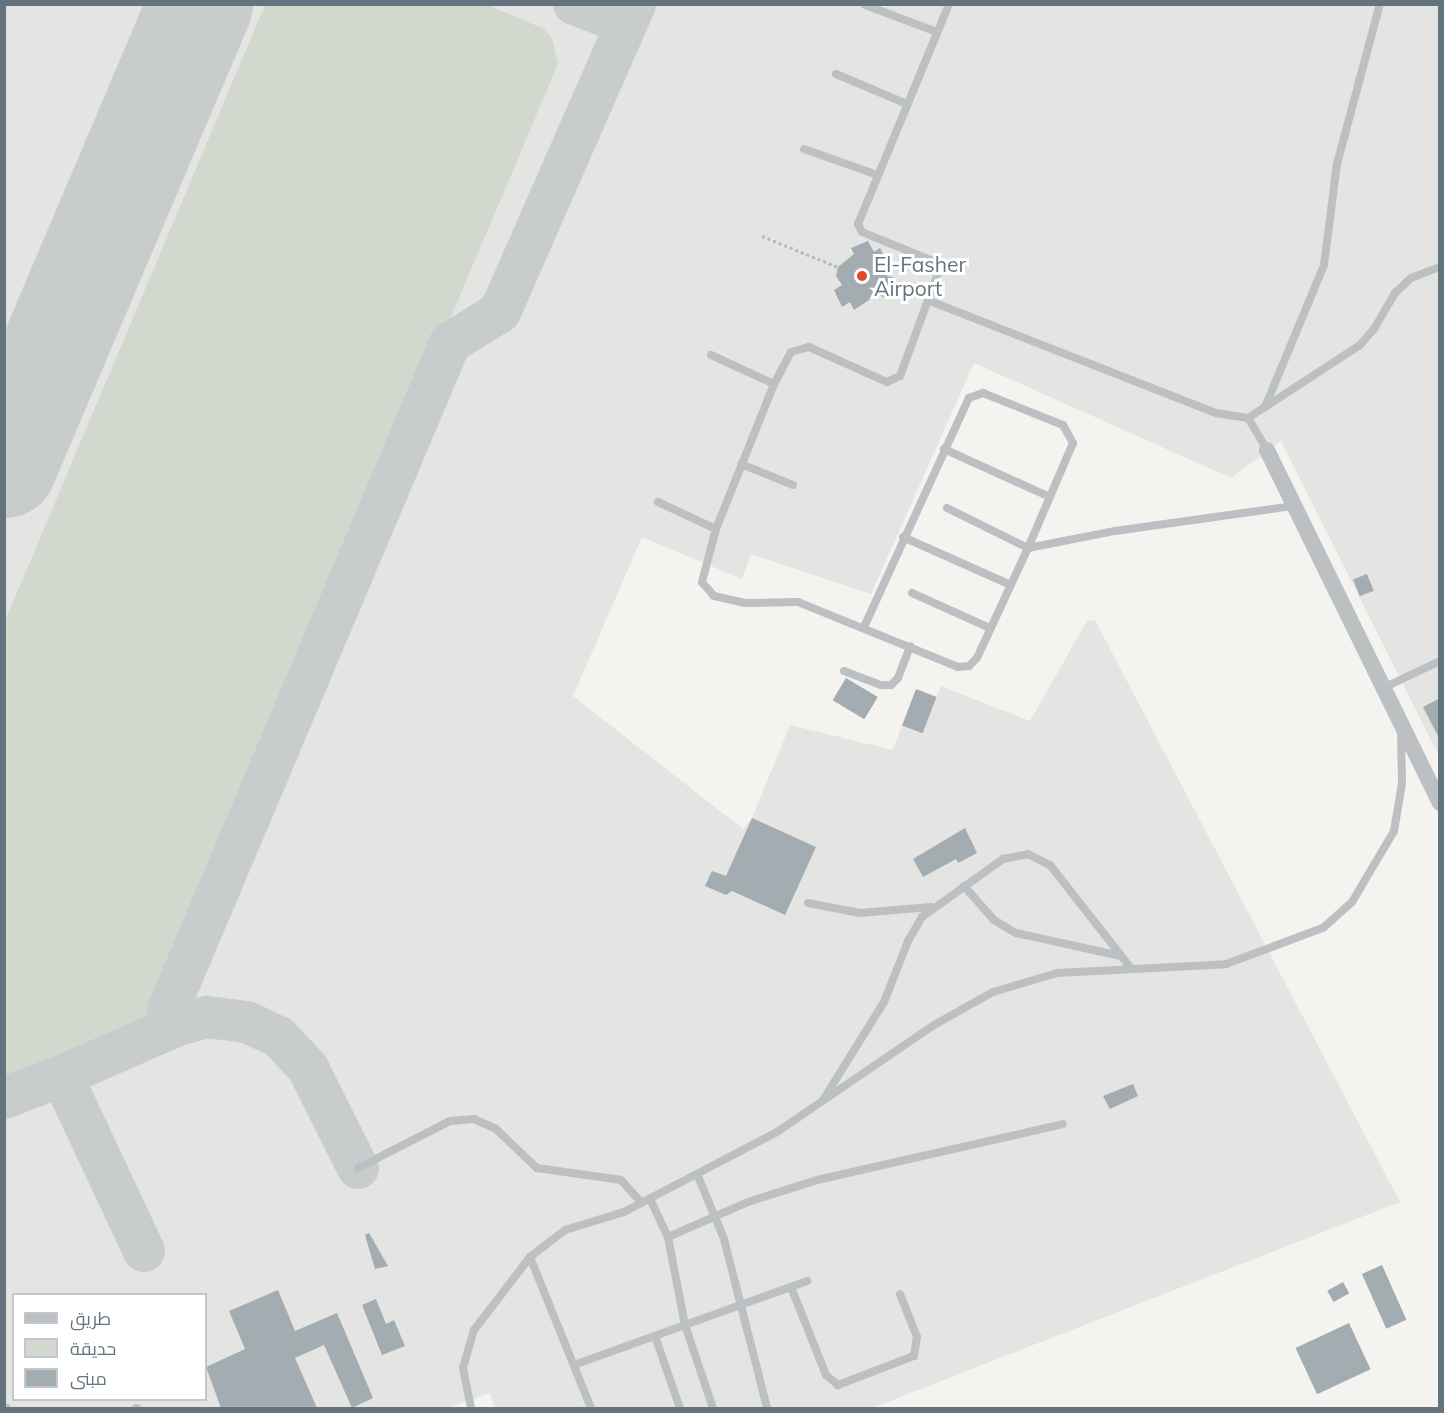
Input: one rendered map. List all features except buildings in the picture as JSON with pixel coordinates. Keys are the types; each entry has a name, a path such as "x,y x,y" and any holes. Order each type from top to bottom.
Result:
{"street":[{"path":"1267,450 1292,506 1440,803"}],"lane":[{"path":"864,627 966,402 978,393 1064,425 1071,437 1071,450 977,658 964,667 798,602 745,603 708,593 701,576 741,464 774,384 791,352 802,346 887,382 895,381 930,301 941,273 937,264 860,230 859,219 949,4"},
{"path":"1265,406 1324,265 1337,164 1380,4"},
{"path":"865,5 937,32"},
{"path":"836,74 907,105"},
{"path":"804,149 878,175"},
{"path":"930,301 1216,413 1248,418 1360,345 1395,293 1411,278 1440,267"},
{"path":"711,355 774,384"},
{"path":"1248,418 1267,450"},
{"path":"944,449 1050,497"},
{"path":"741,464 793,485"},
{"path":"658,502 716,529"},
{"path":"948,508 1028,548 1115,531 1292,506"},
{"path":"903,537 1011,585"},
{"path":"912,592 990,628"},
{"path":"844,671 881,686 891,685 898,678 910,646"},
{"path":"1383,689 1440,662"},
{"path":"471,1408 463,1368 468,1342 531,1257 565,1230 646,1201 697,1174 820,1104 934,1025 993,992 1057,973 1226,963 1305,937 1339,916 1384,853 1394,831 1402,783 1401,728"},
{"path":"820,1104 884,1002 914,928 932,907 1015,854 1040,857 1130,967"},
{"path":"964,886 994,920 1016,933 1121,956"},
{"path":"808,903 860,913 932,907"},
{"path":"358,1168 450,1121 474,1119 496,1129 537,1168 621,1180 646,1201 668,1238 685,1325 713,1408"},
{"path":"668,1238 715,1216 817,1180 1063,1124"},
{"path":"697,1174 728,1250 739,1306 767,1408"},
{"path":"531,1257 591,1408"},
{"path":"574,1365 807,1281"},
{"path":"791,1287 826,1375 837,1385 914,1356 917,1337 900,1294"},
{"path":"655,1336 680,1408"}],"path":[{"path":"762,236 838,267"},
{"path":"890,286 930,301"}],"shaded area":[{"path":"5,5 1439,5 1439,756 1281,441 1231,478 974,363 871,594 751,554 742,579 642,537 573,696 743,829 752,818 790,725 893,750 902,725 922,732 941,686 1030,721 1087,621 1095,620 1400,1202 872,1408 495,1408 490,1393 449,1408 5,1408"}],"green space":[{"path":"265,5 488,5 544,29 552,38 558,64 191,932 146,1019 5,1080 5,621"}],"taxiway":[{"path":"574,4 626,24"},
{"path":"358,1168 308,1068 279,1037 247,1022 207,1017 173,1027 168,1010 450,343 500,312 635,4"},
{"path":"144,1251 62,1076 173,1027"},
{"path":"4,1098 62,1076"}],"runway":[{"path":"4,465 200,4"}],"place":[{"name":"El-Fasher Airport","path":"862,276"}]}
